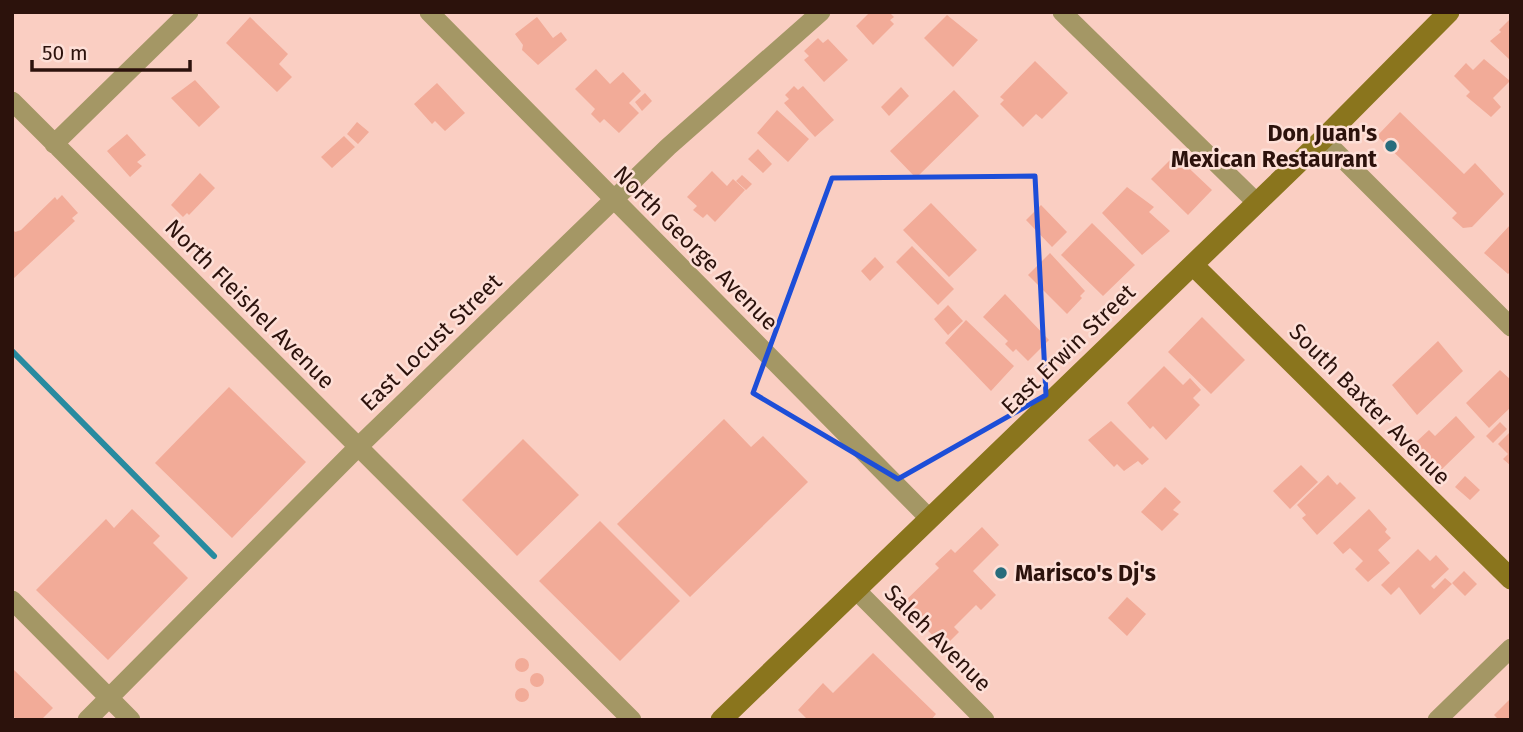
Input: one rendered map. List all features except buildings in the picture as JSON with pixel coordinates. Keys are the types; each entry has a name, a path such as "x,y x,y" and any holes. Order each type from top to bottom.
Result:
{"main road":[{"name":"East Erwin Street","path":"721,720 1323,139 1449,12"},
{"name":"South Baxter Avenue","path":"1193,265 1511,579"}],"street":[{"path":"54,144 189,12"},
{"name":"North George Avenue","path":"429,12 929,519"},
{"name":"East Locust Street","path":"86,720 359,446 614,200 738,83 821,12"},
{"path":"1062,12 1256,202"},
{"name":"North Fleishel Avenue","path":"12,101 632,720"},
{"path":"1323,139 1511,327"},
{"name":"Saleh Avenue","path":"857,591 985,720"},
{"path":"12,600 131,720"},
{"path":"1437,720 1511,648"}],"highlighted area":[{"path":"1035,176 1046,395 898,479 753,393 832,178"}],"waterway":[{"path":"12,351 214,556"}],"place":[{"name":"Don Juan's Mexican Restaurant","path":"1391,146"},
{"name":"Marisco's Dj's","path":"1001,573"}]}
